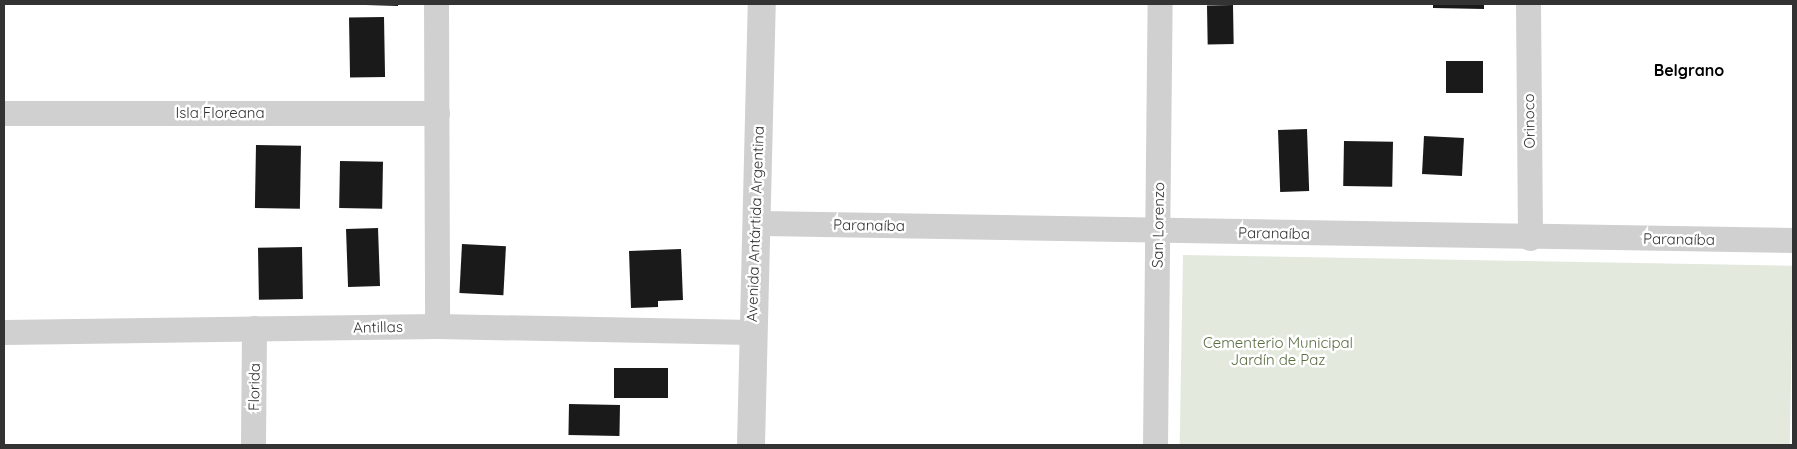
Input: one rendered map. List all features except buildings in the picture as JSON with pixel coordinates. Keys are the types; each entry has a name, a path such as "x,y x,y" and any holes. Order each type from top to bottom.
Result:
{"street":[{"path":"436,4 437,326"},
{"name":"Avenida Antártida Argentina","path":"751,445 752,332 762,4"},
{"name":"San Lorenzo","path":"1155,445 1160,4"},
{"name":"Orinoco","path":"1528,4 1530,238"},
{"name":"Isla Floreana","path":"4,112 437,113"},
{"name":"Paranaíba","path":"756,223 1530,238 1793,240"},
{"name":"Antillas","path":"4,332 437,326 752,332"},
{"name":"Florida","path":"253,445 254,328"}],"green space":[{"name":"Cementerio Municipal Jardín de Paz","path":"1183,255 1793,266 1790,445 1180,445"}],"district":[{"name":"Belgrano","path":"1689,70"}]}
